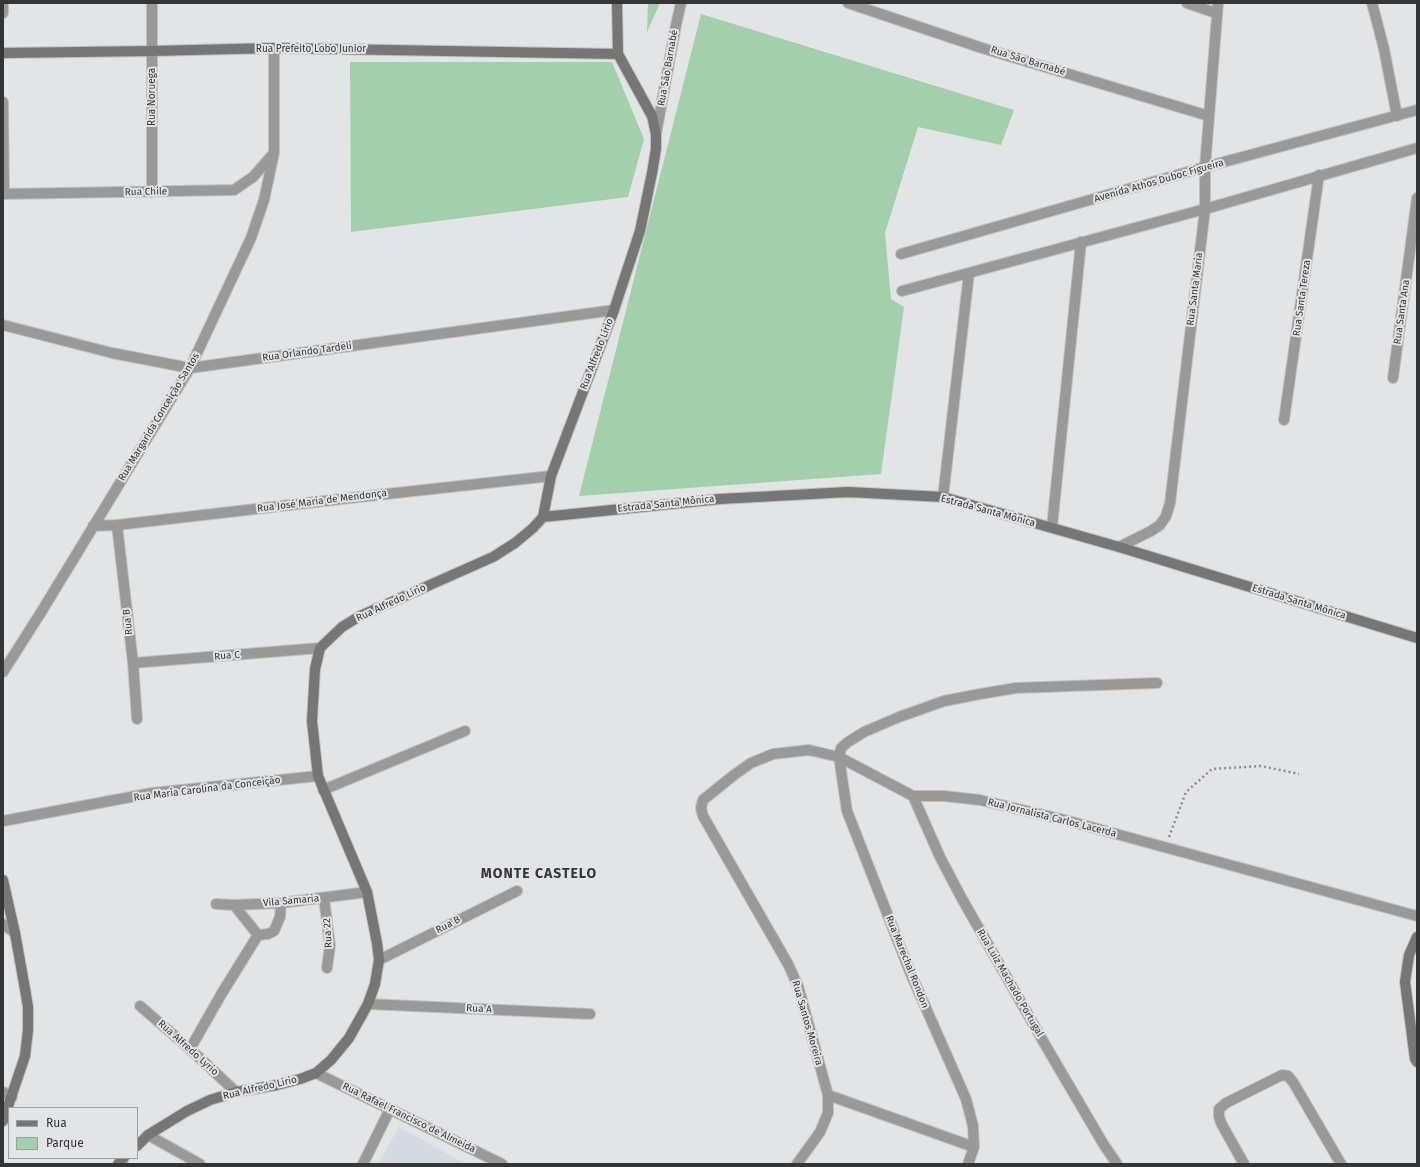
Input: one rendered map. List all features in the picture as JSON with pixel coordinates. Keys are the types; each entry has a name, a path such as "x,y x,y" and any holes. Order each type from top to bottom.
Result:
{"main road":[{"path":"616,3 618,54"},
{"name":"Rua Prefeito Lobo Junior","path":"3,52 274,48 618,54"},
{"name":"Rua Alfredo Lírio","path":"138,1145 148,1136 187,1111 210,1100 236,1092 277,1085 300,1079 316,1072 331,1060 349,1038 368,1004 375,984 379,960 367,892 318,776 312,721 315,669 320,648 342,628 360,616 493,557 515,543 533,528 543,517 551,476 614,310 640,231 652,173 656,134 652,116 618,54"},
{"name":"Estrada Santa Mônica","path":"543,517 720,499 825,493 848,492 943,497 1052,527 1417,638"},
{"path":"3,880 16,933 28,1007 28,1030 25,1056 7,1095 3,1121"},
{"path":"1417,937 1409,955 1404,982 1415,1059 1417,1062"}],"street":[{"path":"3,3 3,13"},
{"name":"Rua Noruega","path":"152,3 152,192"},
{"name":"Rua São Barnabé","path":"656,134 681,3"},
{"name":"Rua São Barnabé","path":"848,3 982,48 1209,116"},
{"path":"1187,3 1217,8"},
{"path":"1372,3 1384,49 1397,116"},
{"name":"Rua Santa Maria","path":"1119,547 1160,525 1166,516 1170,503 1204,209 1205,167 1217,8"},
{"name":"Rua Margarida Conceição Santos","path":"3,672 190,368 251,238 264,200 274,153 274,48"},
{"path":"3,102 3,194"},
{"name":"Avenida Athos Duboc Figueira","path":"901,254 1205,167 1417,110"},
{"path":"902,291 1204,209 1417,148"},
{"name":"Rua Chile","path":"3,194 234,190 245,184 253,177 274,153"},
{"name":"Rua Santa Tereza","path":"1284,420 1320,175"},
{"name":"Rua Santa Ana","path":"1393,378 1417,198"},
{"path":"1052,527 1081,242"},
{"path":"943,497 969,273"},
{"name":"Rua Orlando Tardeli","path":"3,325 112,353 190,368 614,310"},
{"name":"Rua José Maria de Mendonça","path":"93,526 118,525 551,476"},
{"name":"Rua B","path":"118,525 133,663 137,719"},
{"name":"Rua C","path":"133,663 320,648"},
{"path":"839,758 844,745 864,732 899,717 944,701 1016,688 1157,683"},
{"path":"323,790 465,731"},
{"name":"Rua Jornalista Carlos Lacerda","path":"703,800 734,775 751,764 773,754 809,750 839,758 913,796 944,796 980,800 1065,820 1417,916"},
{"name":"Rua Marechal Rondon","path":"839,758 847,811 910,972 966,1100 973,1126 974,1147 968,1164"},
{"name":"Rua Maria Carolina da Conceição","path":"3,821 152,793 318,776"},
{"name":"Rua Luiz Machado Portugal","path":"913,796 940,857 964,904 1104,1145 1117,1164"},
{"name":"Rua Santos Moreira","path":"703,800 701,808 703,816 788,964 798,986 828,1094 828,1113 820,1132 811,1147 797,1164"},
{"name":"Rua B","path":"379,960 517,891"},
{"name":"Vila Samaria","path":"216,904 234,905 281,903 367,892"},
{"name":"Rua 22","path":"324,898 330,946 326,968"},
{"path":"258,935 268,934 274,931 280,917 281,903"},
{"path":"234,905 258,935"},
{"path":"3,924 16,933"},
{"path":"190,1049 222,993 258,935"},
{"name":"Rua A","path":"368,1004 590,1014"},
{"name":"Rua Alfredo Lyrio","path":"140,1006 190,1049 236,1092"},
{"name":"Rua Rafael Francisco de Almeida","path":"316,1072 502,1164"},
{"path":"1244,1164 1221,1123 1219,1109 1226,1103 1282,1075 1288,1076 1293,1082 1341,1164"},
{"path":"828,1094 974,1147"},
{"path":"362,1164 390,1109"},
{"path":"148,1136 200,1164"}],"path":[{"path":"1166,847 1186,792 1212,769 1261,766 1299,774"}],"shaded area":[{"path":"399,1127 466,1164 378,1164"}],"green space":[{"path":"648,3 660,3 647,32"},
{"path":"701,14 1014,110 1001,145 918,127 885,233 891,299 904,307 881,474 579,496"},
{"path":"350,62 612,62 644,139 628,197 351,232"}],"district":[{"name":"MONTE CASTELO","path":"539,874"}]}
